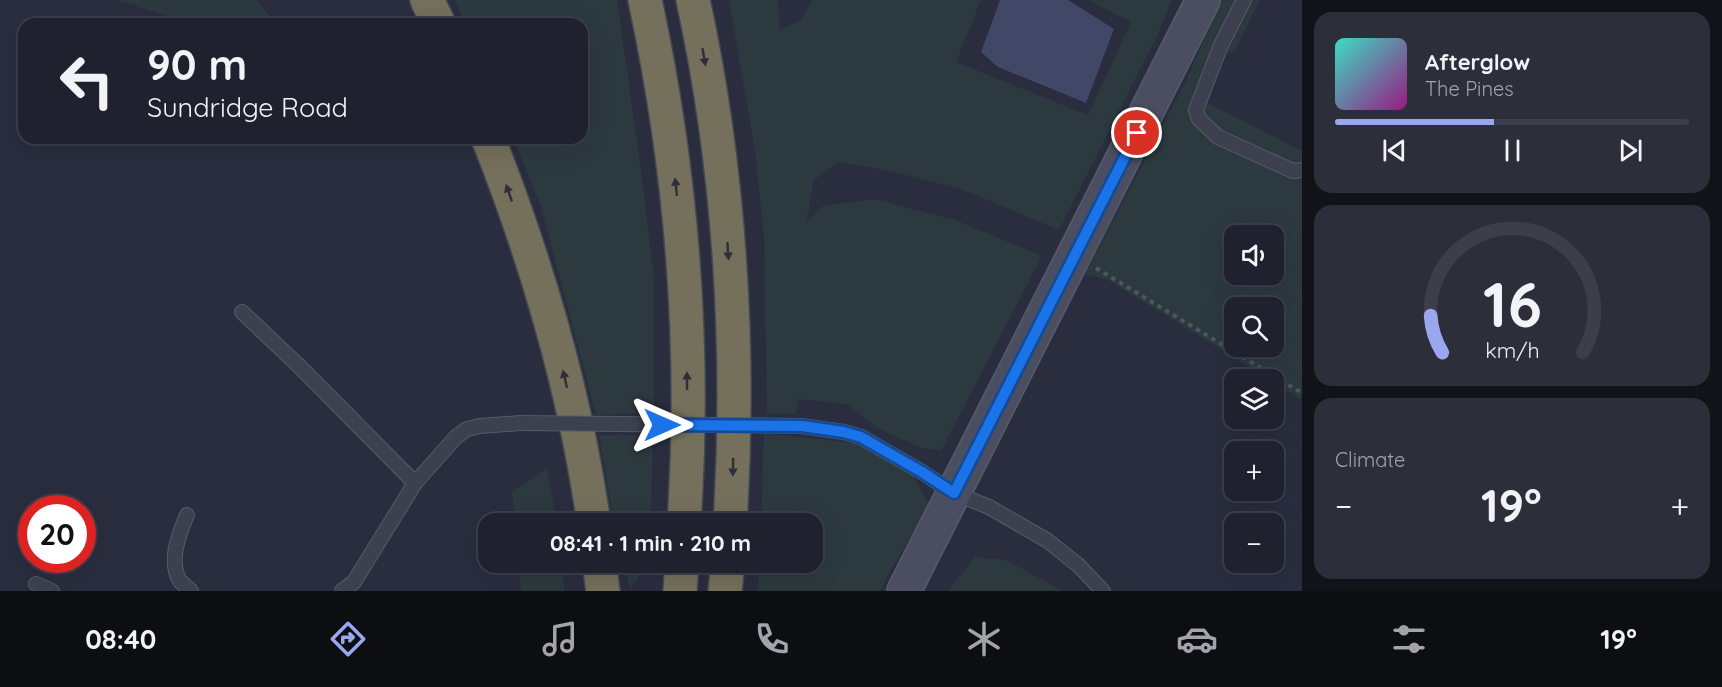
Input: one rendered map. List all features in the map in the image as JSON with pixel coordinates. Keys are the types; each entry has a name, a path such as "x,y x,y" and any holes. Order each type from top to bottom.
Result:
{"highway":[{"path":"427,0 436,18"},
{"path":"645,0 672,154 682,244 687,332 684,513"},
{"path":"693,0 713,112 726,225 734,380 731,513"},
{"path":"490,144 528,248 561,361 592,513"},
{"path":"601,573 603,591"},
{"path":"680,591 681,573"},
{"path":"725,591 727,573"}],"main road":[{"path":"904,591 1203,0"}],"lane":[{"path":"1244,0 1221,45 1196,110 1199,120 1218,137 1293,171 1302,170"},
{"path":"242,312 415,483"},
{"path":"342,591 354,582 415,483 456,437 467,429 480,426 521,423 802,426 844,432 861,437 954,493 989,507 1048,541 1078,565 1103,591"},
{"path":"187,515 177,539 175,562 180,581 191,591"},
{"path":"36,585 52,591"}],"path":[{"path":"1074,256 1302,393"}],"shaded area":[{"path":"117,0 256,0 272,18 172,18"},
{"path":"455,0 617,0 654,281 654,412 596,415 541,207 515,144 588,144 588,18 462,18"},
{"path":"729,0 778,0 779,30 801,20 812,0 981,0 956,62 1088,115 1131,22 1088,0 1172,0 1159,32 1059,230 961,189 890,171 839,162 814,180 806,223 823,206 874,199 955,220 1042,256 941,451 922,448 879,429 847,404 798,399 796,414 767,414 764,236 755,151"},
{"path":"1222,0 1260,0 1236,49 1214,62 1198,98 1302,151 1302,393 1300,399 1284,389 1284,369 1253,369 1233,357 1284,357 1284,297 1224,297 1224,351 1108,280 1085,274 1186,81"},
{"path":"764,433 854,443 895,463 913,476 930,506 880,591 758,591 759,573 823,573 823,513 761,513"},
{"path":"599,435 653,435 651,513 612,513"},
{"path":"547,468 555,513 514,513 512,492"},
{"path":"975,557 1006,560 1063,591 948,591"},
{"path":"520,573 563,573 564,591 521,591"},
{"path":"626,573 640,573 638,579 630,589"}],"water":[{"path":"1000,0 1068,0 1114,29 1086,103 998,67 981,52"}],"route":[{"path":"662,425 802,426 844,432 861,437 954,493 1137,133"}]}
